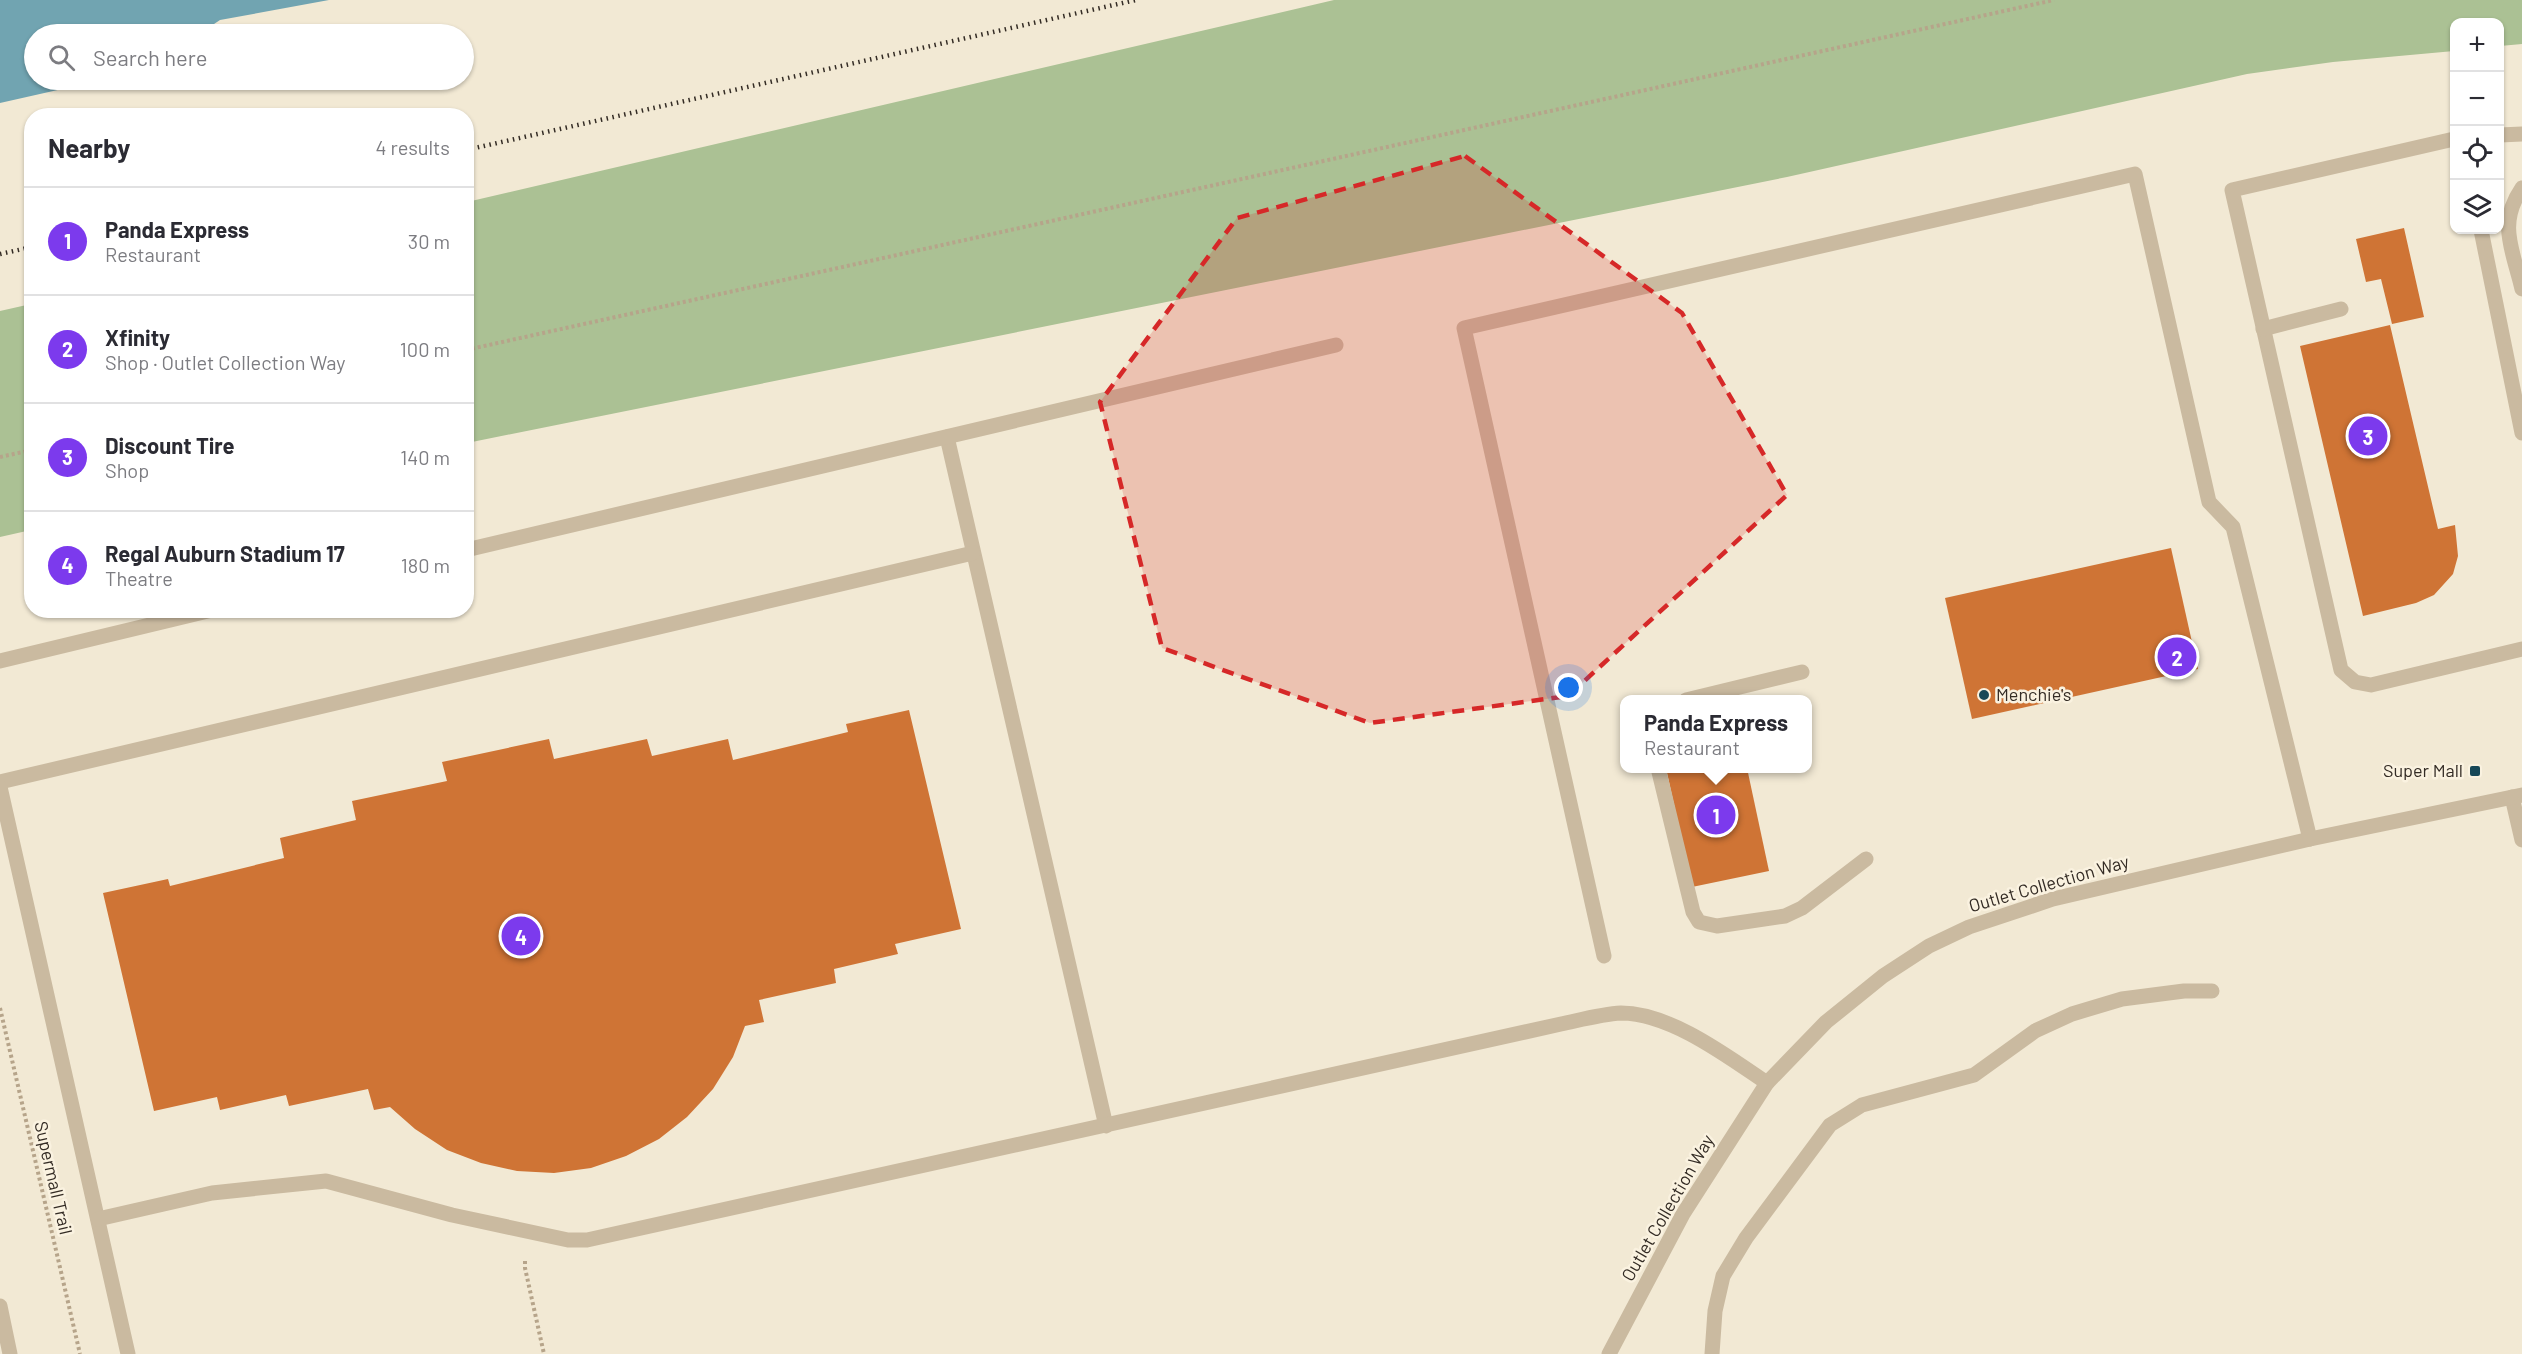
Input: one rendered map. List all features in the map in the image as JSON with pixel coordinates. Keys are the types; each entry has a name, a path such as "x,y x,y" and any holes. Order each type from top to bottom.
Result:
{"street":[{"path":"2504,135 2522,134"},
{"path":"2450,140 2232,190 2341,670 2355,682 2371,685 2522,649"},
{"path":"1604,956 1464,328 2135,174 2209,502 2233,526 2310,839"},
{"path":"2522,188 2510,205 2508,228 2522,289"},
{"path":"2482,234 2522,433"},
{"path":"2263,329 2341,309"},
{"path":"474,548 1336,345"},
{"path":"947,437 1106,1126"},
{"path":"0,783 974,553"},
{"path":"0,661 179,618"},
{"path":"1703,695 1802,672"},
{"path":"1659,773 1694,912 1699,922 1717,926 1785,916 1802,908 1866,859"},
{"path":"0,788 128,1354"},
{"path":"2517,796 2522,840"},
{"name":"Outlet Collection Way","path":"1610,1354 1683,1214 1767,1083 1826,1022 1883,976 1929,946 1969,927 2053,899 2310,839 2517,796"},
{"path":"1712,1354 1716,1311 1723,1276 1746,1238 1830,1125 1862,1105 1974,1075 2035,1031 2072,1014 2122,999 2184,991 2212,991"},
{"path":"98,1219 212,1193 326,1181 452,1215 529,1232 587,1240 1561,1024 1622,1013 1664,1022 1696,1036 1767,1083"},
{"path":"0,1306 10,1354"}],"path":[{"path":"474,348 2054,0"},
{"path":"0,458 24,452"},
{"name":"Supermall Trail","path":"0,1008 80,1354"},
{"path":"529,1232 525,1268 544,1354"}],"highlighted area":[{"path":"1465,156 1682,313 1787,495 1568,696 1370,723 1162,648 1100,402 1237,218"}],"green space":[{"path":"1334,0 2522,0 2522,44 2504,46 2504,18 2450,18 2450,51 2333,62 2247,74 1787,177 474,442 474,200"},
{"path":"24,306 24,532 0,537 0,311"}],"water":[{"path":"0,0 329,0 220,20 214,24 24,24 24,90 58,90 0,103"}],"building":[{"path":"2404,228 2424,317 2392,324 2381,279 2366,282 2356,239"},
{"path":"2390,325 2438,529 2455,525 2458,556 2453,574 2434,595 2416,603 2363,616 2300,346"},
{"path":"2171,548 2198,669 1972,719 1945,598"},
{"path":"909,710 961,929 895,944 898,954 834,969 836,983 759,1000 764,1022 745,1026 733,1057 713,1089 687,1117 659,1139 626,1156 591,1168 554,1173 517,1171 481,1163 447,1150 415,1129 390,1107 374,1110 368,1089 289,1106 286,1095 220,1110 217,1097 154,1111 103,893 168,879 170,886 284,858 280,838 356,820 352,801 447,781 442,762 549,739 554,759 647,739 652,756 728,739 733,760 848,732 846,724"},
{"path":"1667,773 1748,773 1769,871 1692,887"}],"railway":[{"path":"474,148 1136,0"},
{"path":"0,254 24,249"}],"place":[{"name":"Discount Tire","path":"2368,436"},
{"name":"Xfinity","path":"2177,657"},
{"name":"Menchie's","path":"1984,695"},
{"name":"Super Mall","path":"2475,771"},
{"name":"Panda Express","path":"1716,815"},
{"name":"Regal Auburn Stadium 17","path":"521,936"}]}
